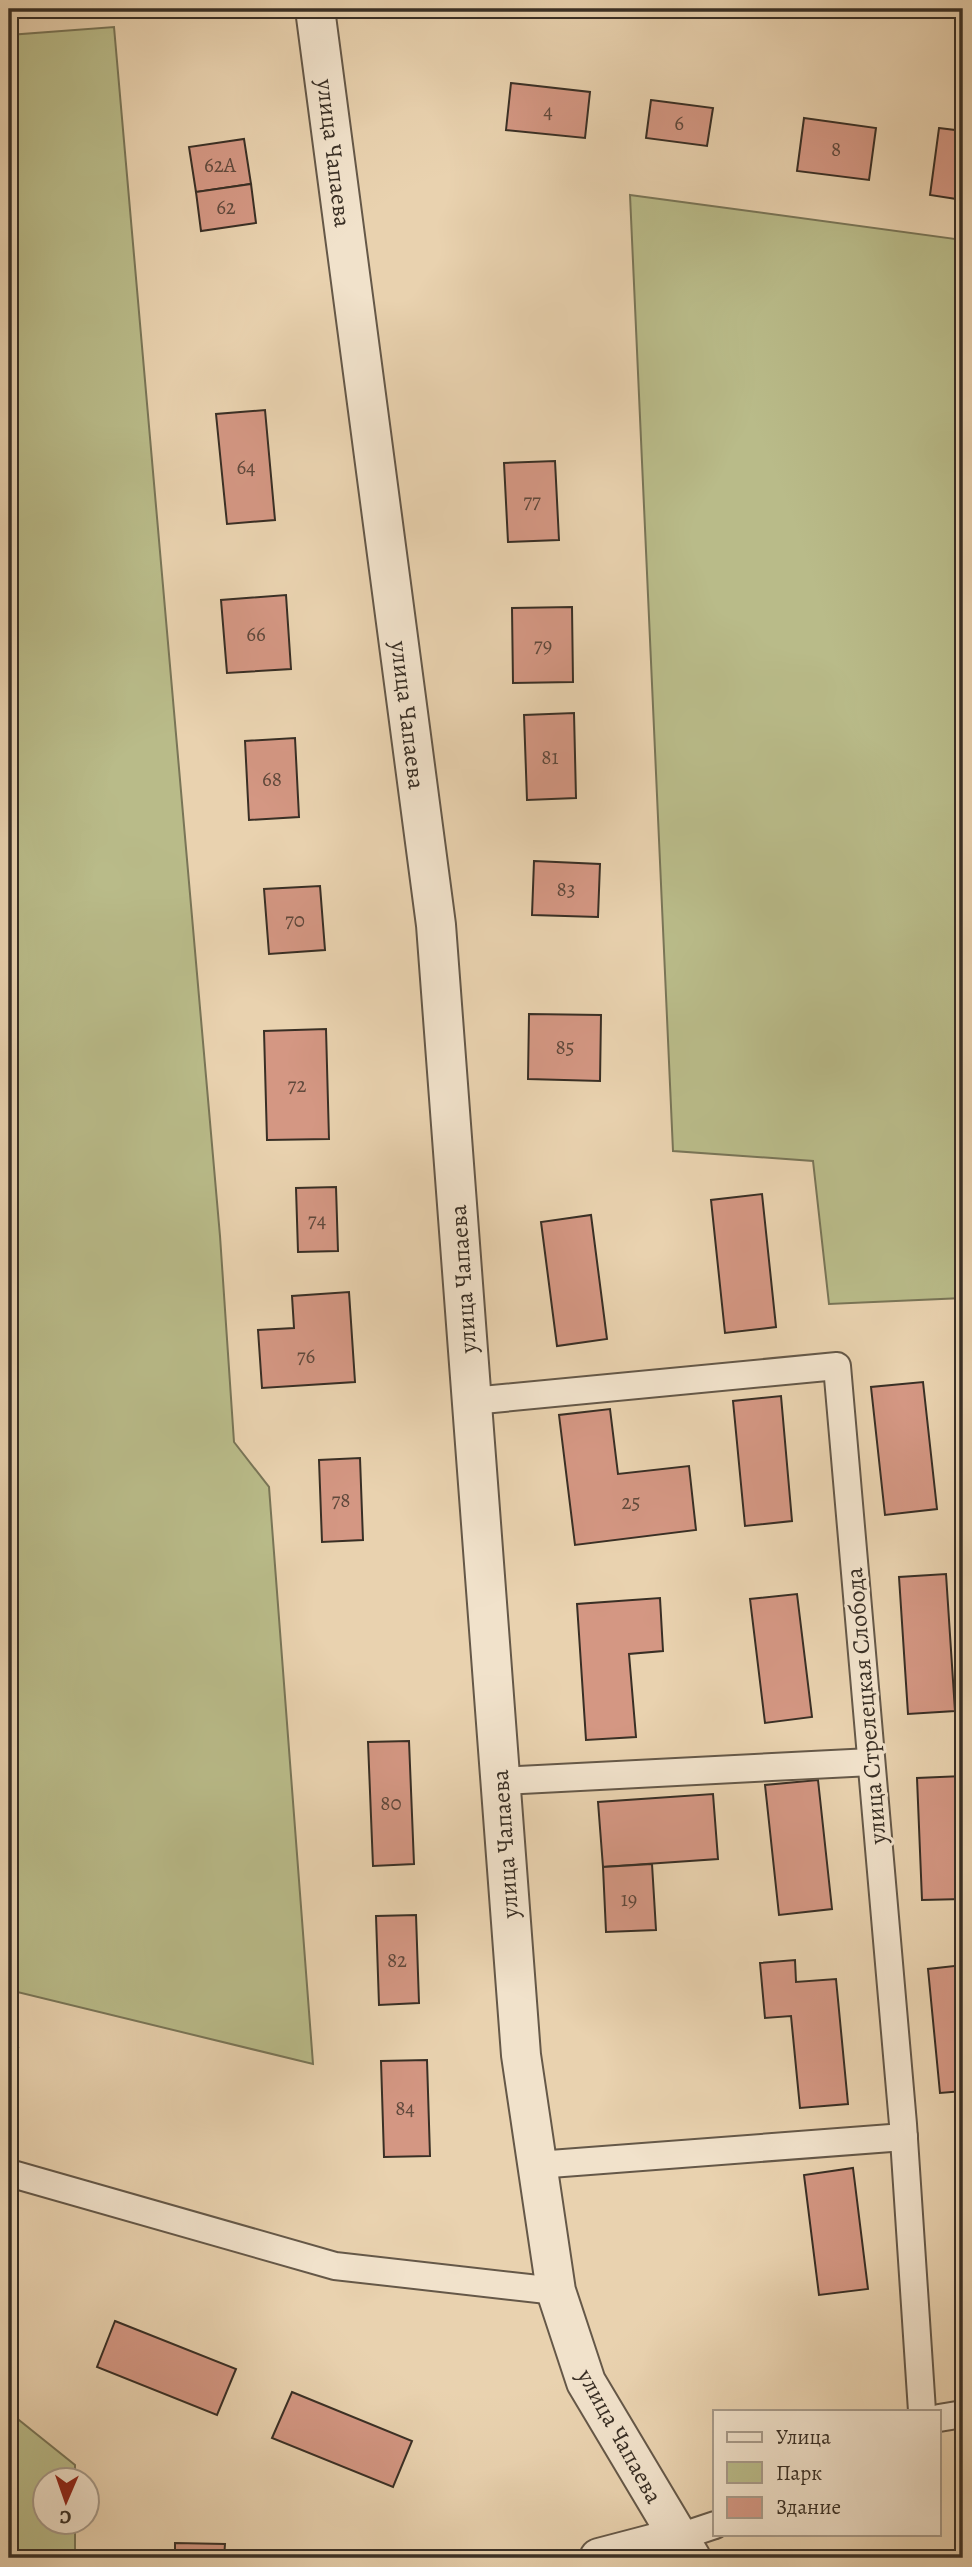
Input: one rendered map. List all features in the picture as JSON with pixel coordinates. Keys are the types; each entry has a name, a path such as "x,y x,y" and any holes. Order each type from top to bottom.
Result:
{"street":[{"name":"улица Чапаева","path":"316,9 436,925 521,2055 556,2291 586,2382 680,2540"},
{"path":"599,2558 680,2540"}],"lane":[{"name":"улица Стрелецкая Слобода","path":"472,1401 837,1366 904,2137 922,2410"},
{"path":"501,1781 871,1762"},
{"path":"537,2165 904,2137"},
{"path":"9,2173 335,2266 556,2291"},
{"path":"940,2418 963,2414"},
{"path":"680,2540 713,2526"}],"green space":[{"path":"114,27 220,1236 234,1442 269,1487 313,2064 9,1990 9,35"},
{"path":"630,195 963,240 963,1298 829,1304 813,1161 673,1151"},
{"path":"9,2412 75,2465 32,2466 32,2536 75,2536 75,2558 9,2558"}],"building":[{"path":"511,83 590,92 585,138 506,130"},
{"path":"651,100 713,108 707,146 646,138"},
{"path":"804,118 876,128 869,180 797,171"},
{"path":"939,128 963,131 963,200 930,195"},
{"path":"244,139 251,184 196,192 189,147"},
{"path":"251,184 256,223 201,231 196,192"},
{"path":"265,410 275,520 227,524 216,414"},
{"path":"555,461 559,540 508,542 504,463"},
{"path":"286,595 291,669 227,673 221,600"},
{"path":"572,607 573,682 513,683 512,608"},
{"path":"574,713 576,798 527,800 524,715"},
{"path":"295,738 299,817 249,820 245,741"},
{"path":"534,861 600,864 598,917 532,915"},
{"path":"320,886 325,950 269,954 264,889"},
{"path":"529,1014 601,1015 600,1081 528,1079"},
{"path":"326,1029 329,1139 267,1140 264,1031"},
{"path":"336,1187 338,1251 298,1252 296,1188"},
{"path":"762,1194 776,1327 725,1333 711,1200"},
{"path":"591,1215 607,1339 557,1346 541,1222"},
{"path":"349,1292 355,1382 262,1388 258,1330 294,1328 292,1296"},
{"path":"923,1382 937,1509 885,1515 871,1387"},
{"path":"781,1396 792,1521 745,1526 733,1401"},
{"path":"610,1409 618,1474 689,1466 696,1530 575,1545 559,1415"},
{"path":"360,1458 363,1540 322,1542 319,1460"},
{"path":"946,1574 955,1711 908,1714 899,1577"},
{"path":"797,1594 812,1717 765,1723 750,1599"},
{"path":"660,1598 663,1651 629,1654 636,1737 586,1740 577,1604"},
{"path":"409,1741 414,1864 373,1866 368,1742"},
{"path":"963,1776 963,1899 922,1900 917,1778"},
{"path":"818,1780 832,1909 779,1915 765,1785"},
{"path":"713,1794 718,1859 603,1867 598,1802"},
{"path":"652,1864 656,1930 606,1932 603,1867"},
{"path":"416,1915 419,2003 379,2005 376,1916"},
{"path":"795,1960 796,1982 836,1979 848,2104 800,2108 791,2016 765,2018 760,1963"},
{"path":"963,1965 963,2091 940,2093 928,1969"},
{"path":"9,2046 18,2048 9,2077"},
{"path":"427,2060 430,2156 384,2157 381,2061"},
{"path":"958,2158 963,2158 963,2224"},
{"path":"853,2168 868,2289 819,2295 804,2175"},
{"path":"115,2321 236,2369 217,2415 97,2367"},
{"path":"292,2392 412,2441 393,2487 272,2438"},
{"path":"963,2490 963,2542 956,2541"},
{"path":"175,2543 225,2544 224,2558 175,2558"}]}
